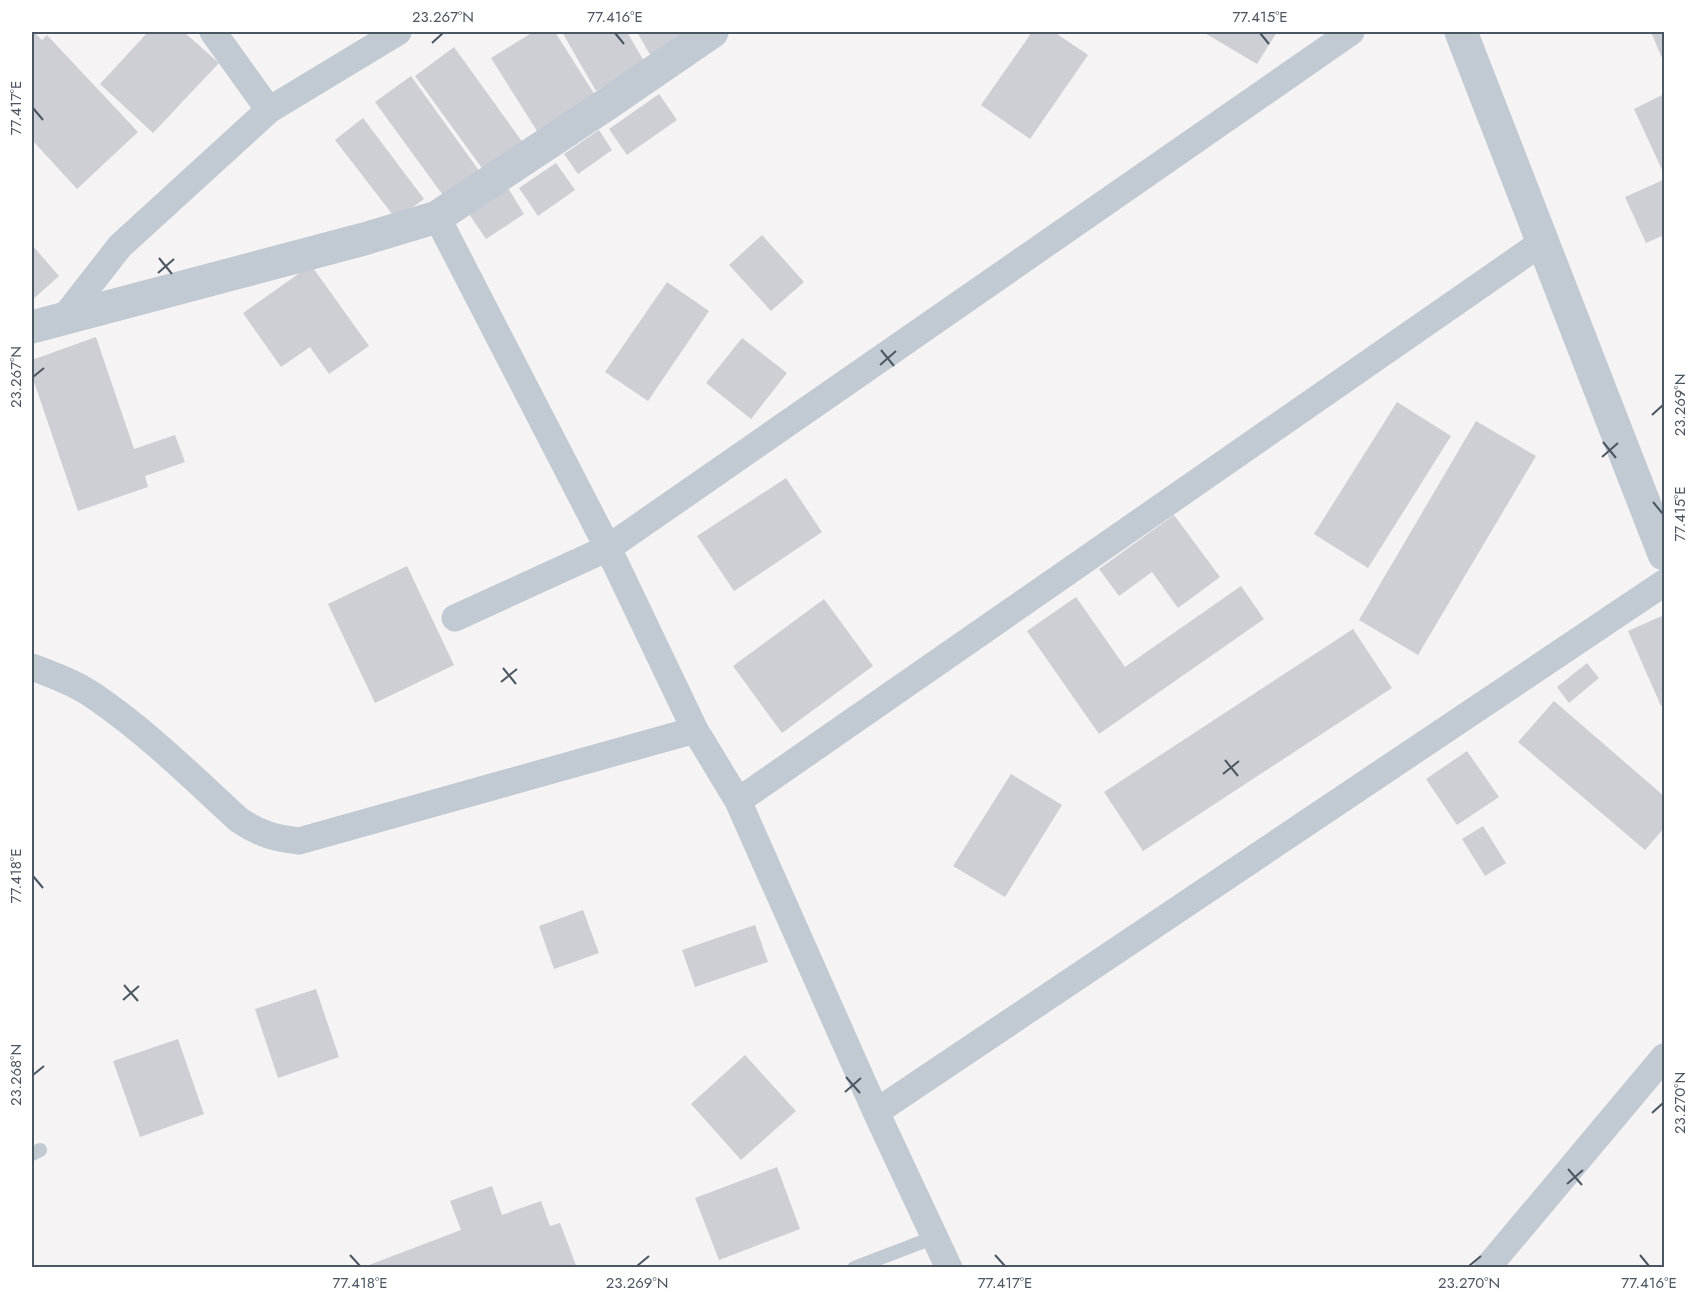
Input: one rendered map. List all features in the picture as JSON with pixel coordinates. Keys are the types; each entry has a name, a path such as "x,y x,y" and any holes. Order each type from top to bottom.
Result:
{"street":[{"path":"213,32 269,110"},
{"path":"63,319 120,246 269,110 398,32"},
{"path":"32,327 364,239 437,217 712,32"},
{"path":"455,618 608,548 1351,32"},
{"path":"1461,32 1663,544"},
{"path":"437,217 608,548 695,730 738,801 876,1112 949,1268"},
{"path":"738,801 1544,241"},
{"path":"876,1112 1665,583"},
{"path":"32,667 93,695 146,736 247,825 273,838 299,841 695,730"},
{"path":"1488,1268 1665,1057"}],"lane":[{"path":"854,1268 935,1238"}],"building":[{"path":"32,32 42,40 47,35 138,132 77,189 32,140"},
{"path":"148,32 184,32 219,63 153,133 100,84"},
{"path":"533,32 555,32 595,95 537,131 491,58"},
{"path":"562,32 627,32 645,63 596,91"},
{"path":"637,32 683,32 687,38 652,58"},
{"path":"1032,32 1054,32 1088,55 1030,139 981,105"},
{"path":"1203,32 1277,32 1257,64"},
{"path":"1651,32 1664,32 1664,63"},
{"path":"454,47 526,147 487,175 415,76"},
{"path":"411,76 480,172 445,198 375,102"},
{"path":"659,94 677,120 627,155 609,129"},
{"path":"1664,94 1664,174 1634,109"},
{"path":"363,118 424,199 396,219 335,140"},
{"path":"599,130 612,150 578,174 564,154"},
{"path":"556,163 575,190 538,216 519,188"},
{"path":"1663,180 1664,235 1646,243 1625,197"},
{"path":"508,188 524,214 486,239 469,214"},
{"path":"762,235 804,282 771,311 729,265"},
{"path":"32,245 59,276 32,300"},
{"path":"311,265 369,346 329,374 310,347 281,367 243,313"},
{"path":"667,282 709,311 648,401 605,372"},
{"path":"96,337 134,449 175,435 185,462 145,476 148,487 78,511 32,376 32,360"},
{"path":"742,338 787,373 751,419 706,383"},
{"path":"1397,402 1451,436 1368,568 1314,534"},
{"path":"1476,421 1536,456 1418,655 1359,620"},
{"path":"786,478 822,532 734,591 697,536"},
{"path":"1174,515 1220,577 1178,608 1152,572 1119,596 1099,569"},
{"path":"407,566 454,665 375,703 328,604"},
{"path":"1241,586 1264,619 1099,734 1027,631 1076,597 1125,667"},
{"path":"824,599 873,666 782,733 733,666"},
{"path":"1664,615 1664,704 1661,706 1628,631"},
{"path":"1353,629 1392,688 1143,851 1104,792"},
{"path":"1587,663 1599,678 1569,703 1557,687"},
{"path":"1554,701 1664,796 1664,828 1645,850 1518,742"},
{"path":"1467,751 1499,797 1457,825 1426,779"},
{"path":"1011,774 1062,805 1005,897 953,866"},
{"path":"1483,826 1506,863 1485,876 1462,839"},
{"path":"583,910 599,953 554,969 539,926"},
{"path":"755,925 768,962 695,987 682,950"},
{"path":"316,989 339,1057 278,1078 255,1009"},
{"path":"178,1039 204,1114 140,1137 113,1061"},
{"path":"745,1055 796,1111 741,1160 691,1104"},
{"path":"777,1167 800,1229 719,1260 695,1198"},
{"path":"492,1186 502,1215 541,1201 550,1226 560,1223 577,1268 361,1268 461,1230 450,1201"}]}
